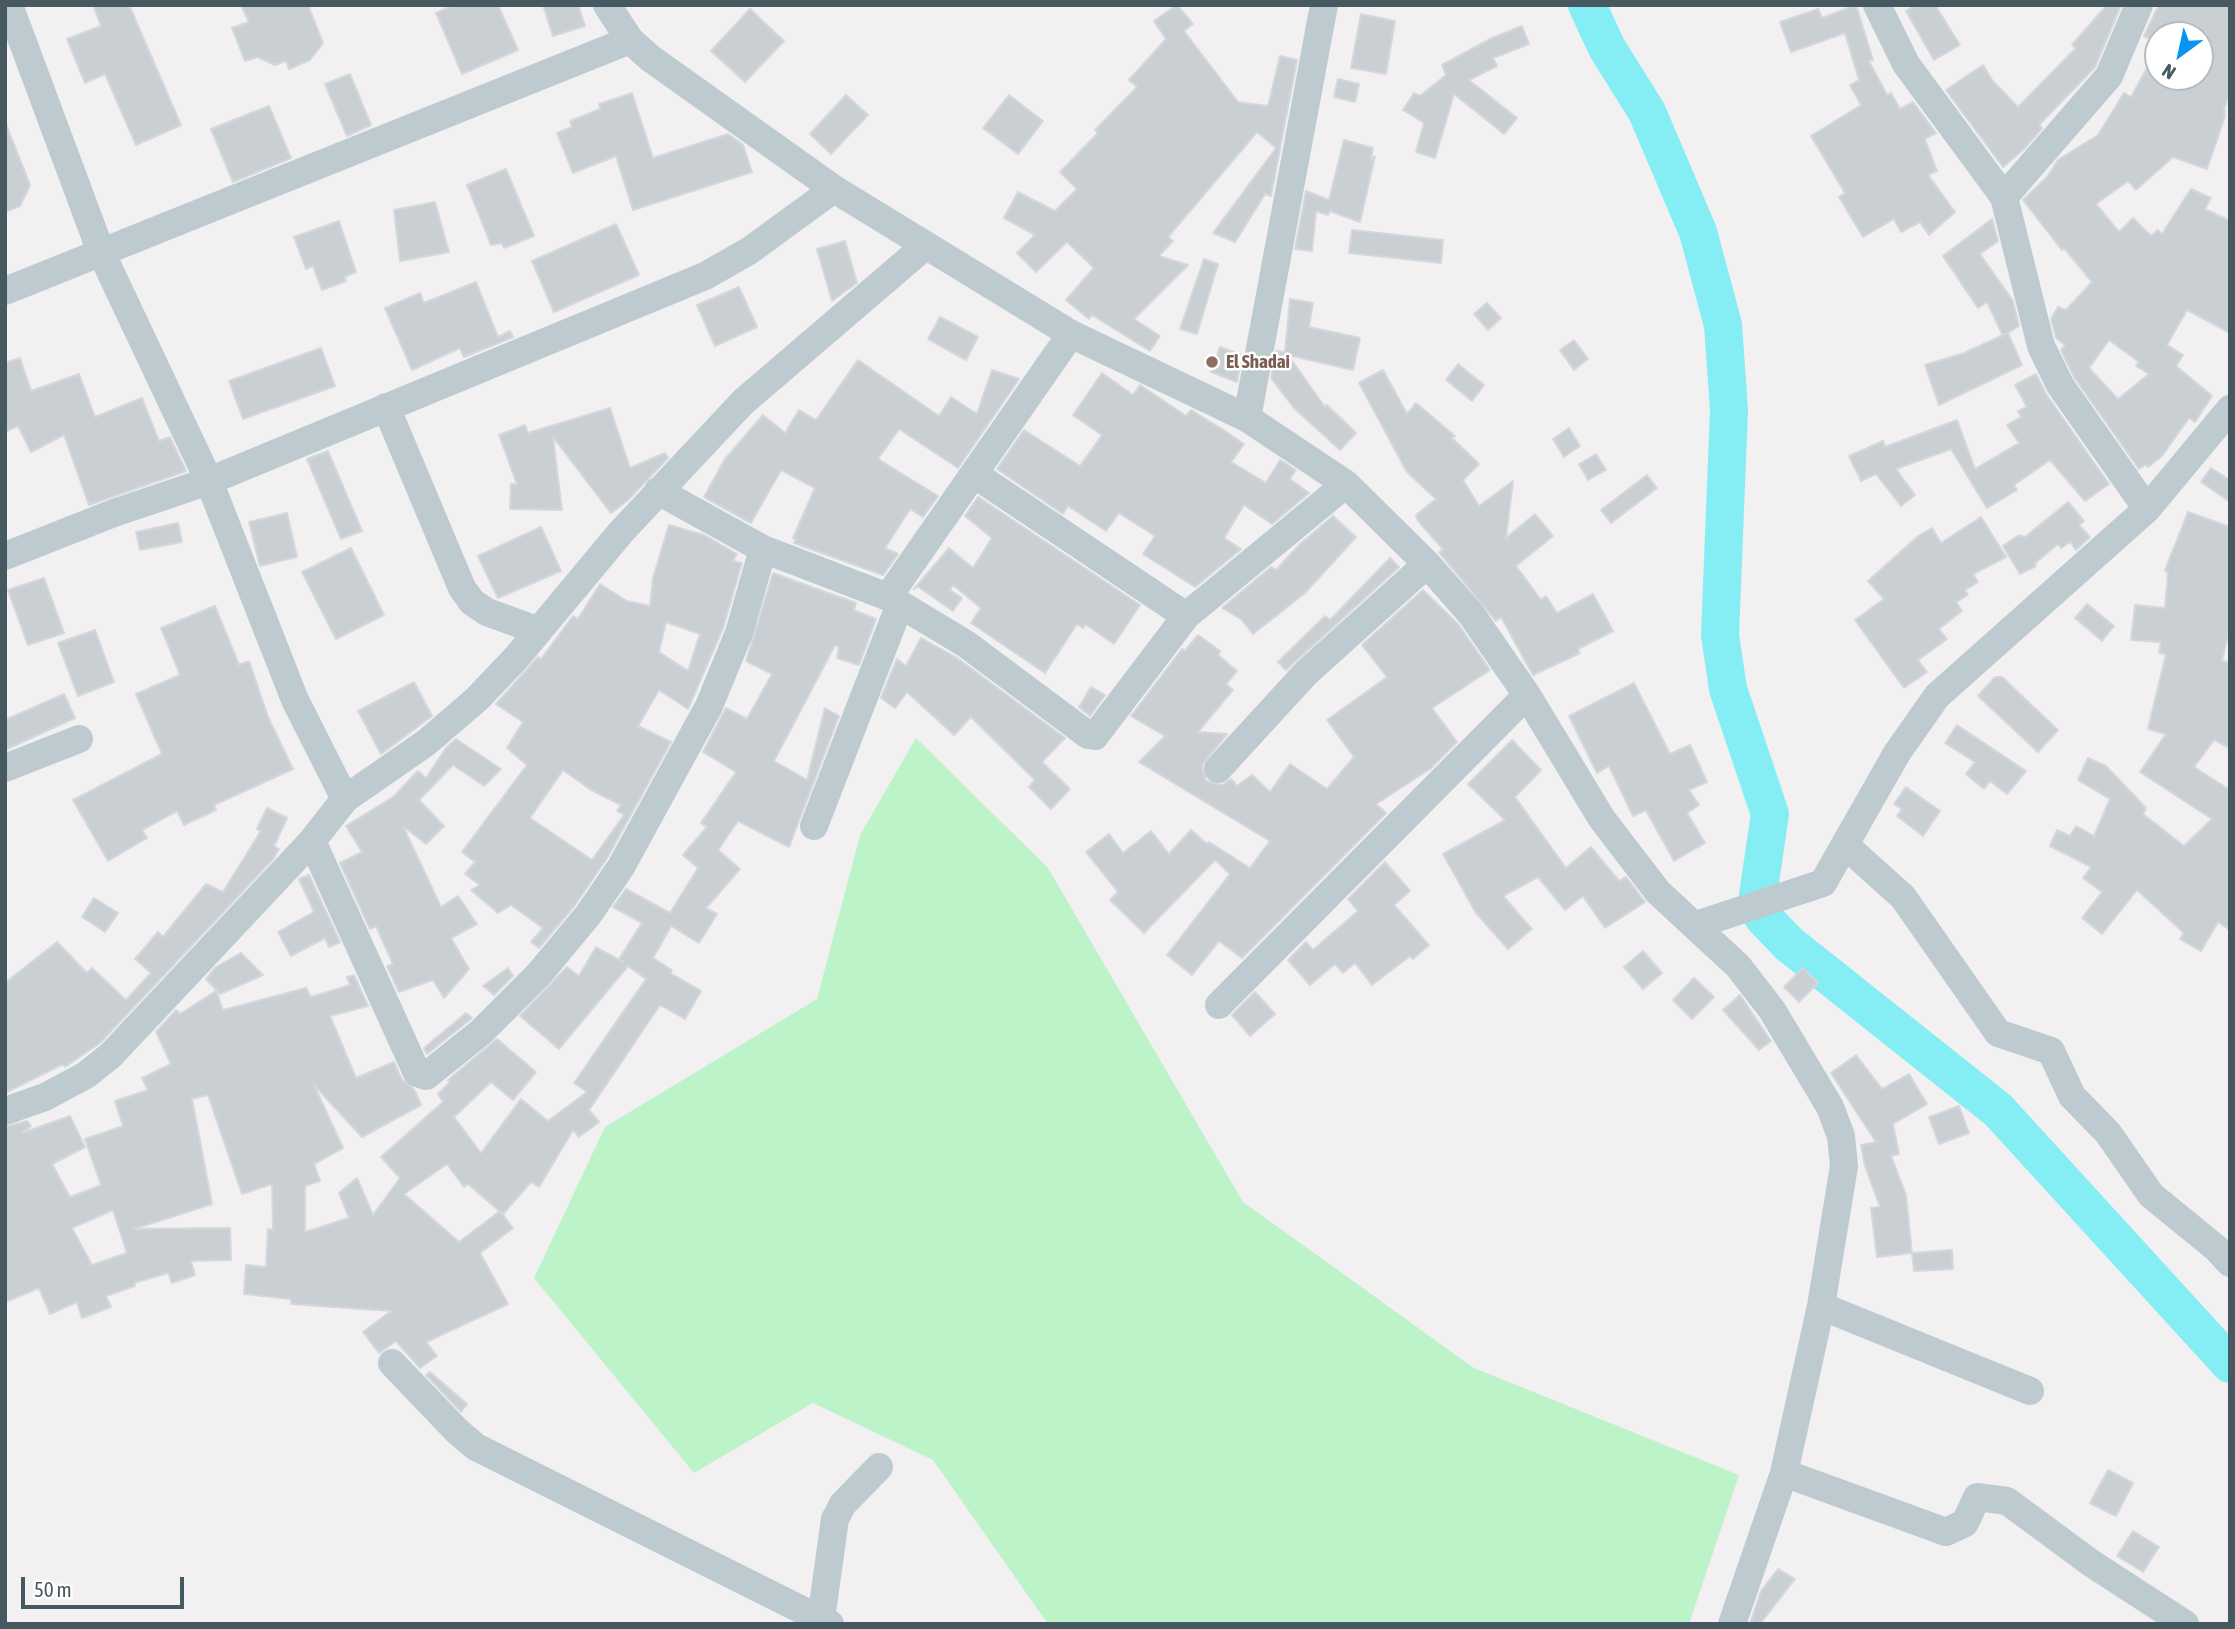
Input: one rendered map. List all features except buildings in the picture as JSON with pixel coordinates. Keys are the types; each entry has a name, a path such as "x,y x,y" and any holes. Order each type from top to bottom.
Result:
{"street":[{"path":"9,5 101,252 209,481 295,700 345,799"},
{"path":"607,5 629,40 834,189 1071,334 1247,418 1346,484 1427,564 1471,614 1527,695 1602,819 1658,892 1738,966 1772,1010 1830,1107 1842,1136 1844,1166 1821,1306 1784,1473 1732,1624"},
{"path":"1247,418 1324,5"},
{"path":"1877,5 1906,64 2004,197 2041,346 2060,385 2147,509"},
{"path":"2004,197 2109,76 2139,5"},
{"path":"5,291 629,40"},
{"path":"5,556 114,513 209,481 705,276 749,251 834,189"},
{"path":"5,1111 86,1075 111,1055 312,841 345,799 427,742 477,699 539,631 658,491 743,402 925,246"},
{"path":"814,826 894,601 974,474 1071,334"},
{"path":"386,407 462,588 472,602 488,612 539,631"},
{"path":"1696,925 1824,883 1897,753 1924,711 1984,652 2147,509 2230,409"},
{"path":"974,474 1186,616"},
{"path":"658,491 763,549 894,601 966,644 1088,735 1094,736 1186,616 1346,484"},
{"path":"312,841 417,1073 426,1076 481,1032 539,974 588,915 621,867 709,706 739,633 763,549"},
{"path":"1218,769 1299,680 1427,564"},
{"path":"1219,1005 1527,695"},
{"path":"5,768 79,739"},
{"path":"1845,845 1903,897 1998,1033 2051,1051 2072,1096 2108,1133 2151,1195 2230,1263"},
{"path":"1821,1306 2030,1391"},
{"path":"392,1363 457,1431 476,1447 825,1622 835,1520 843,1504 879,1467"},
{"path":"1784,1473 1946,1532 1965,1523 1977,1497 2007,1501 2091,1563 2185,1624"}],"green space":[{"path":"916,738 1048,868 1243,1202 1474,1368 1739,1475 1689,1624 1048,1624 933,1460 813,1403 694,1473 534,1278 605,1127 817,999 860,835"}],"waterway":[{"path":"1587,5 1607,48 1647,112 1698,232 1723,325 1729,410 1720,635 1728,689 1770,814 1758,895 1763,917 1789,944 1998,1110 2230,1364"}],"place":[{"name":"El Shadai","path":"1212,362"}]}
